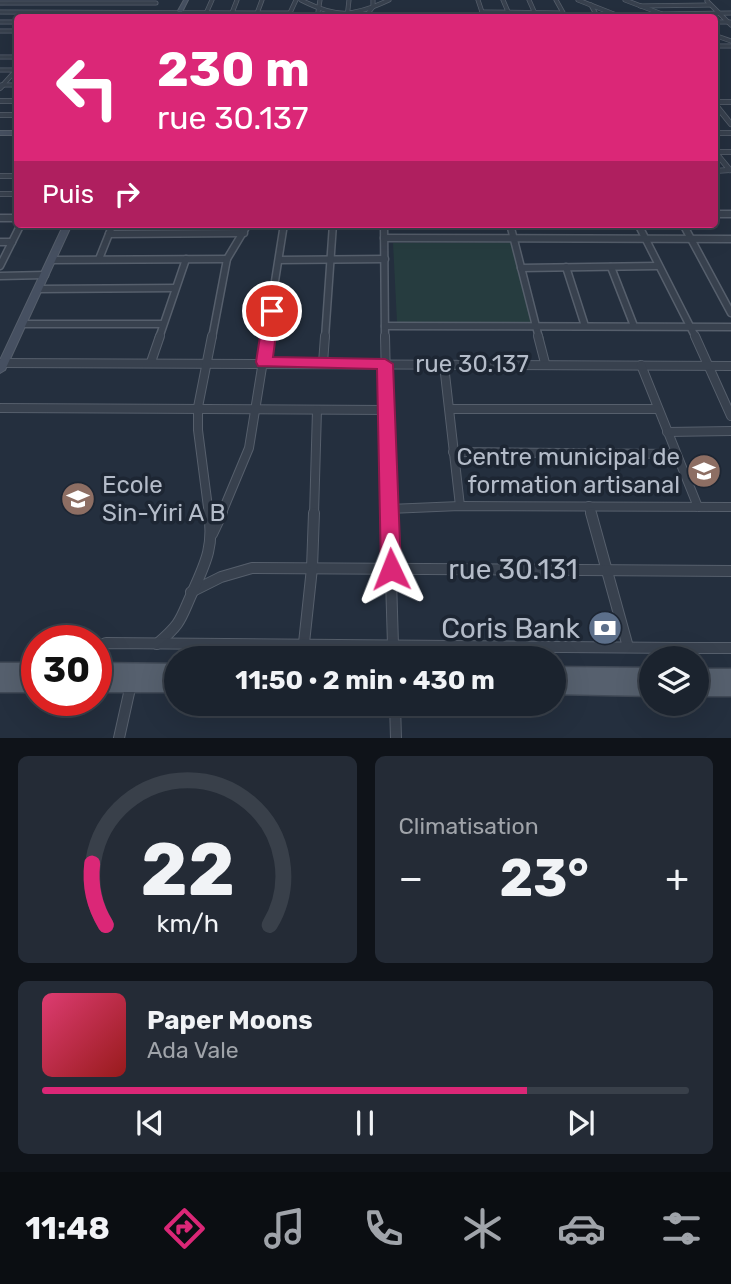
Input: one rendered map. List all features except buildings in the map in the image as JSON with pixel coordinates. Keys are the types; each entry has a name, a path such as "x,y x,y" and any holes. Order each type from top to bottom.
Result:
{"main road":[{"path":"0,670 21,670"},
{"path":"112,674 164,682"},
{"path":"112,681 164,674"},
{"path":"566,675 639,676"},
{"path":"709,677 731,677"},
{"path":"709,681 731,688"},
{"path":"0,684 21,684"},
{"path":"566,686 639,688"}],"street":[{"path":"206,12 212,0"},
{"path":"301,0 318,10 348,12 373,7 389,0"},
{"path":"318,14 320,0"},
{"path":"348,12 349,0"},
{"path":"367,14 373,7 373,0"},
{"path":"550,14 563,13 556,0"},
{"path":"578,0 614,14"},
{"path":"623,0 655,14"},
{"path":"623,0 654,14"},
{"path":"655,0 660,5"},
{"path":"681,0 685,4"},
{"path":"705,0 730,24"},
{"path":"44,12 55,1"},
{"path":"68,12 78,1"},
{"path":"149,13 157,1"},
{"path":"0,3 157,1"},
{"path":"591,5 596,14"},
{"path":"640,6 710,5"},
{"path":"0,12 163,14"},
{"path":"699,14 731,13"},
{"path":"187,14 223,14"},
{"path":"1,86 14,73"},
{"path":"729,118 731,124"},
{"path":"718,156 730,170"},
{"path":"0,266 19,228"},
{"path":"1,365 66,228"},
{"path":"99,259 111,228"},
{"path":"197,228 197,233"},
{"path":"212,534 198,430 198,407 227,259 246,228"},
{"path":"157,644 177,626 186,612 191,592 206,566 212,534 240,477 249,448 283,228"},
{"path":"323,363 333,228"},
{"path":"384,228 393,645"},
{"path":"511,228 545,363"},
{"path":"640,228 711,367 731,416"},
{"path":"685,228 731,313"},
{"path":"109,234 244,233"},
{"path":"384,238 731,239"},
{"path":"0,242 12,242"},
{"path":"151,362 186,259"},
{"path":"52,260 227,259"},
{"path":"279,260 385,259"},
{"path":"522,268 657,266"},
{"path":"566,267 585,326"},
{"path":"611,267 634,326"},
{"path":"0,276 45,275"},
{"path":"39,289 174,288"},
{"path":"22,324 163,324"},
{"path":"386,326 731,327"},
{"name":"rue 30.137","path":"1,365 264,362 731,366"},
{"path":"444,365 460,506"},
{"path":"641,365 698,507"},
{"path":"0,408 255,407 387,410"},
{"path":"450,409 657,409"},
{"path":"304,643 312,568 317,410"},
{"path":"667,432 731,431"},
{"path":"453,452 676,454"},
{"path":"389,509 460,506 731,507"},
{"path":"589,506 628,648"},
{"name":"rue 30.131","path":"191,592 221,577 253,568 731,571"},
{"path":"112,643 639,648"},
{"path":"709,648 731,648"},
{"path":"119,738 133,678"},
{"path":"395,716 396,738"}],"green space":[{"path":"511,242 532,322 397,322 393,243"}],"place":[{"name":"Centre municipal de formation artisanal","path":"704,471"},
{"name":"Ecole Sin-Yiri A B","path":"78,499"},
{"name":"Coris Bank","path":"605,628"}],"route":[{"path":"272,311 264,362 385,364 391,569"}]}
